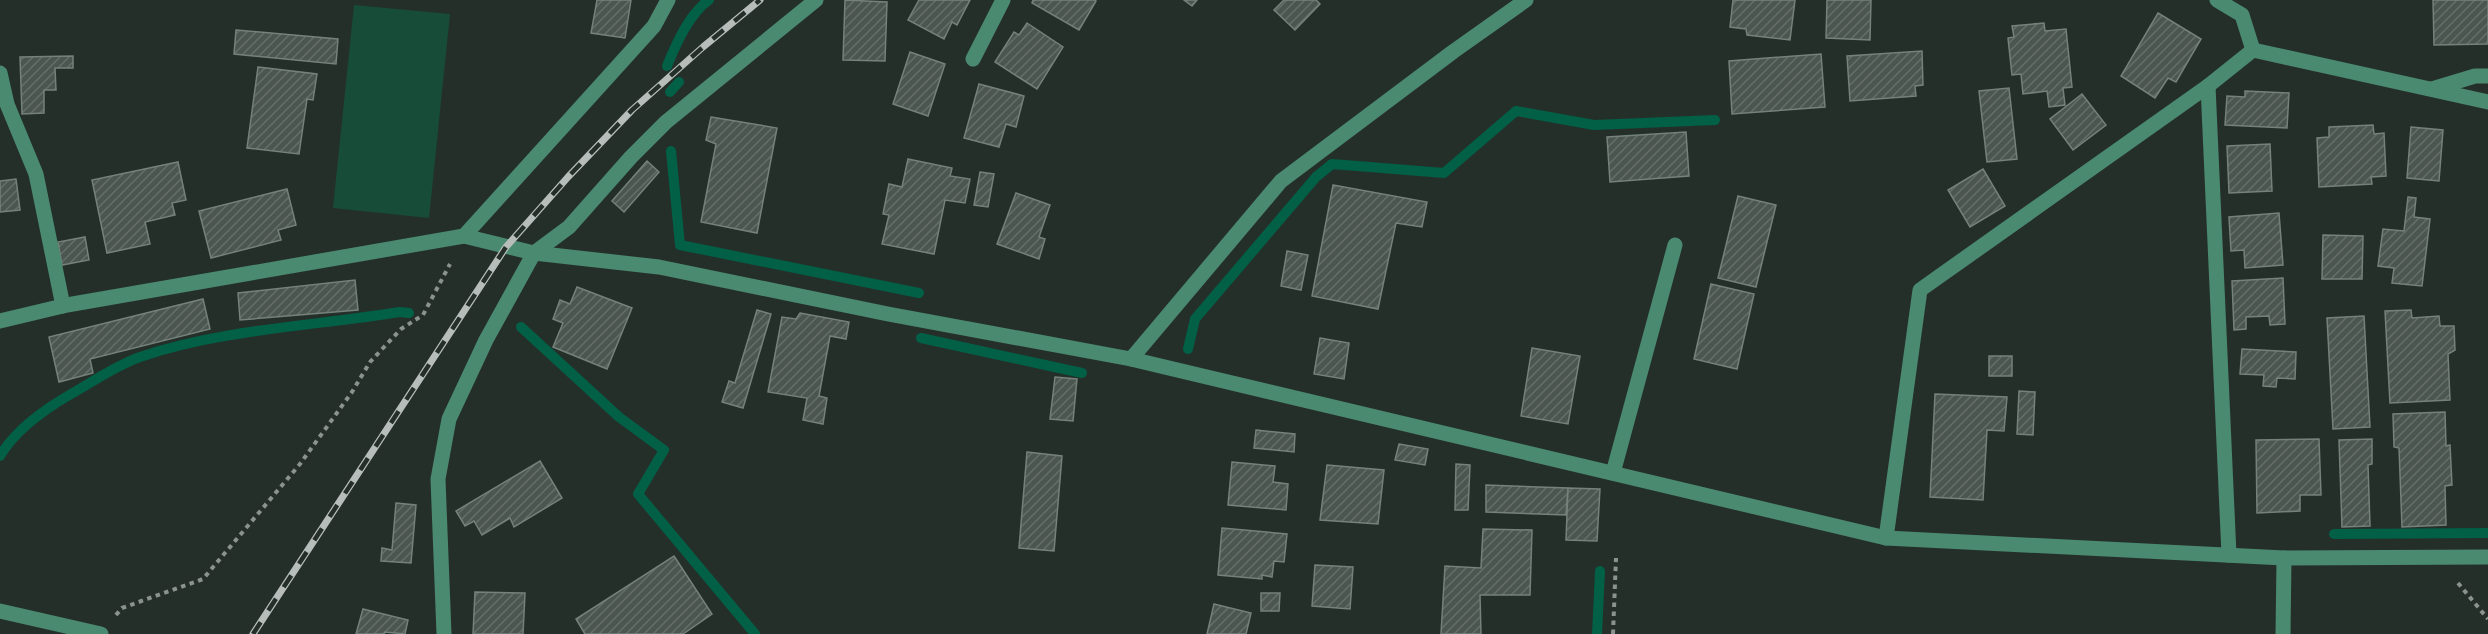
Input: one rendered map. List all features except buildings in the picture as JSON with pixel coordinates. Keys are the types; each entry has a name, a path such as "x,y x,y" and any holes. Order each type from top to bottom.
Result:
{"street":[{"path":"464,236 654,26 668,0"},
{"path":"444,634 438,479 449,418 486,340 534,253 569,227 631,157 666,122 816,0"},
{"path":"973,59 1004,0"},
{"path":"1131,359 1281,181 1526,0"},
{"path":"2217,0 2242,15 2253,50"},
{"path":"1886,538 1920,290 2208,86 2253,50"},
{"path":"2253,50 2488,102"},
{"path":"0,74 8,104 36,174 63,306"},
{"path":"2430,90 2475,76 2488,76"},
{"path":"2208,86 2229,555"},
{"path":"0,321 63,306 464,236 534,253 659,267 888,314 1131,359 1886,538 2284,558 2488,556"},
{"path":"1613,473 1675,244"},
{"path":"2283,634 2284,558"},
{"path":"0,610 101,634"}],"path":[{"path":"122,608 203,579 300,464 352,392 370,362 401,329 423,315 464,236"},
{"path":"2436,557 2488,619"},
{"path":"1613,634 1616,558"}],"green space":[{"path":"354,5 450,14 429,218 333,208"}],"waterway":[{"path":"667,66 689,21 709,0"},
{"path":"670,92 679,82"},
{"path":"1188,349 1195,319 1316,177 1332,164 1444,173 1516,111 1594,125 1715,120"},
{"path":"671,151 680,245 919,293"},
{"path":"0,456 14,437 41,413 105,374 140,357 236,334 400,312 409,313"},
{"path":"521,327 619,417 664,450 638,494 755,634"},
{"path":"921,338 1082,373"},
{"path":"2334,534 2488,533"},
{"path":"1597,634 1600,571"}],"railway":[{"path":"253,634 506,247 632,110 760,0"}]}
